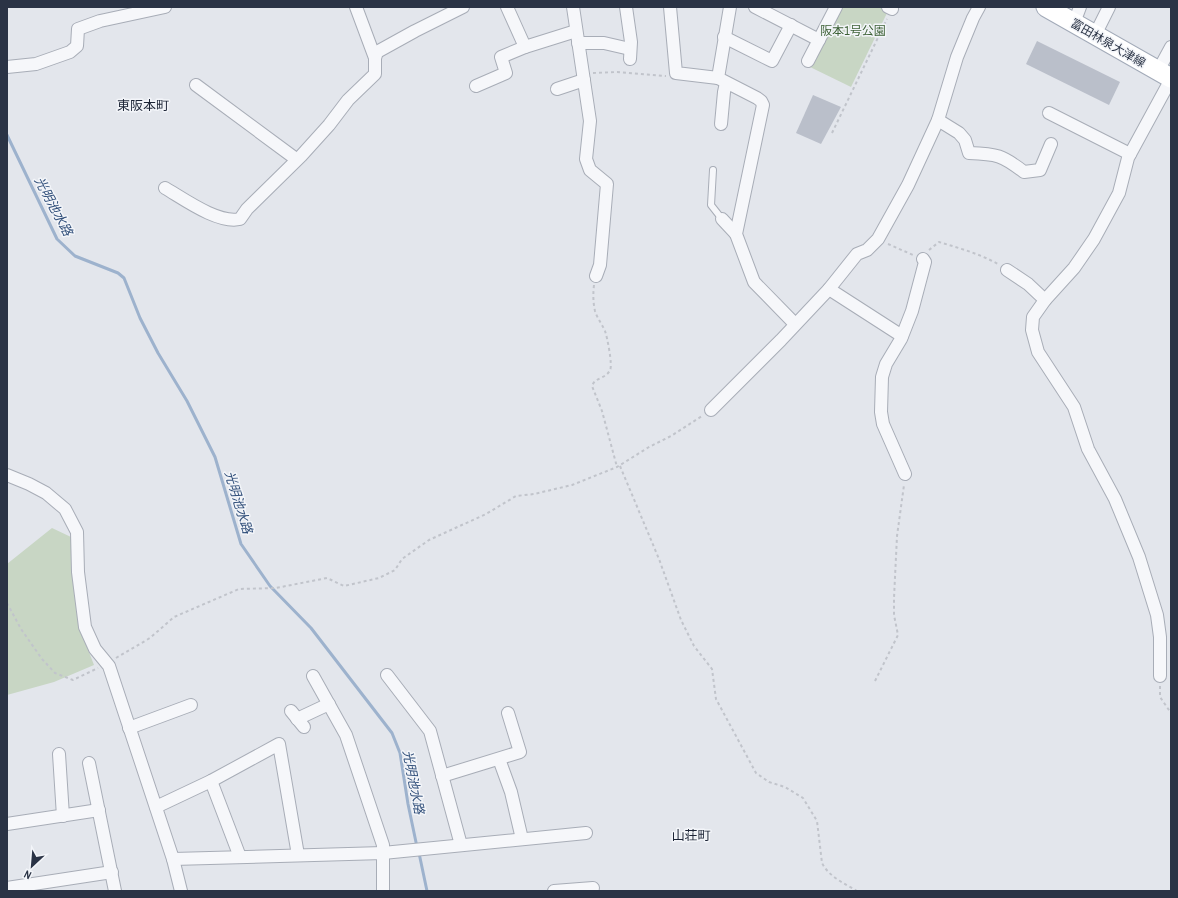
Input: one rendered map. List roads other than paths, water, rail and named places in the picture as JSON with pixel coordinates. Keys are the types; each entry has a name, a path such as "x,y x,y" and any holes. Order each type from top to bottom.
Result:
{"main road":[{"name":"富田林泉大津線","path":"1046,7 1077,15 1095,35 1167,76"}],"street":[{"path":"7,67 36,64 70,52 77,46 78,29 100,21 165,7"},
{"path":"356,7 375,58"},
{"path":"507,7 525,47"},
{"path":"573,7 590,122 586,159 590,170 607,184 600,266 596,276"},
{"path":"476,86 506,73 501,57 525,47 577,37 604,43 630,54 631,42 626,7"},
{"path":"670,7 676,73 722,81 757,98 763,105 736,234"},
{"path":"721,124 724,92 722,81 724,37 730,7"},
{"path":"755,7 819,40"},
{"path":"808,61 836,7"},
{"path":"711,410 829,288 857,254 867,250 878,239 908,185 938,120 957,57 973,18 980,7"},
{"path":"1095,35 1109,7"},
{"path":"165,188 202,210 232,221 240,220 247,209 329,125 348,100 375,74 375,58 377,52 456,9"},
{"path":"724,37 772,61 791,25"},
{"path":"1160,676 1160,637 1157,615 1139,557 1116,499 1088,449 1074,406 1038,352 1032,330 1033,317 1045,300 1074,268 1094,239 1119,193 1130,154 1167,76 1171,47"},
{"path":"557,89 583,77"},
{"path":"196,85 296,159"},
{"path":"1049,113 1130,154"},
{"path":"938,120 959,133 965,140 970,153 997,155 1010,161 1024,172 1040,170 1051,144"},
{"path":"722,219 736,234 754,282 795,324"},
{"path":"905,474 884,424 881,412 882,377 886,364 902,336 912,311 925,262 923,259"},
{"path":"1007,270 1028,284 1045,300"},
{"path":"829,288 902,336"},
{"path":"7,475 29,484 46,494 65,509 77,532 78,572 85,627 95,649 109,666 173,859 181,891"},
{"path":"387,675 430,731 461,845"},
{"path":"313,676 346,735 383,846 382,891"},
{"path":"297,719 329,704"},
{"path":"129,728 191,705"},
{"path":"442,776 520,752 508,713"},
{"path":"156,807 211,781 279,744 298,855"},
{"path":"59,754 63,816"},
{"path":"499,759 511,792 522,839"},
{"path":"89,763 115,891"},
{"path":"211,781 240,857"},
{"path":"7,824 99,810"},
{"path":"173,859 383,852 586,833"},
{"path":"7,888 112,872"},
{"path":"554,891 593,888"}],"lane":[{"path":"713,170 711,206 722,219"}],"waterway":[{"name":"光明池水路","path":"7,135 57,239 75,256 118,273 124,278 140,318 158,353 187,401 215,457 241,544 270,586 311,628 392,733 400,753 408,804 417,847"},
{"name":"光明池水路","path":"419,853 427,891"}],"district":[{"name":"東阪本町","path":"143,105"},
{"name":"山荘町","path":"691,835"}],"park label":[{"name":"阪本1号公園","path":"853,31"}]}
